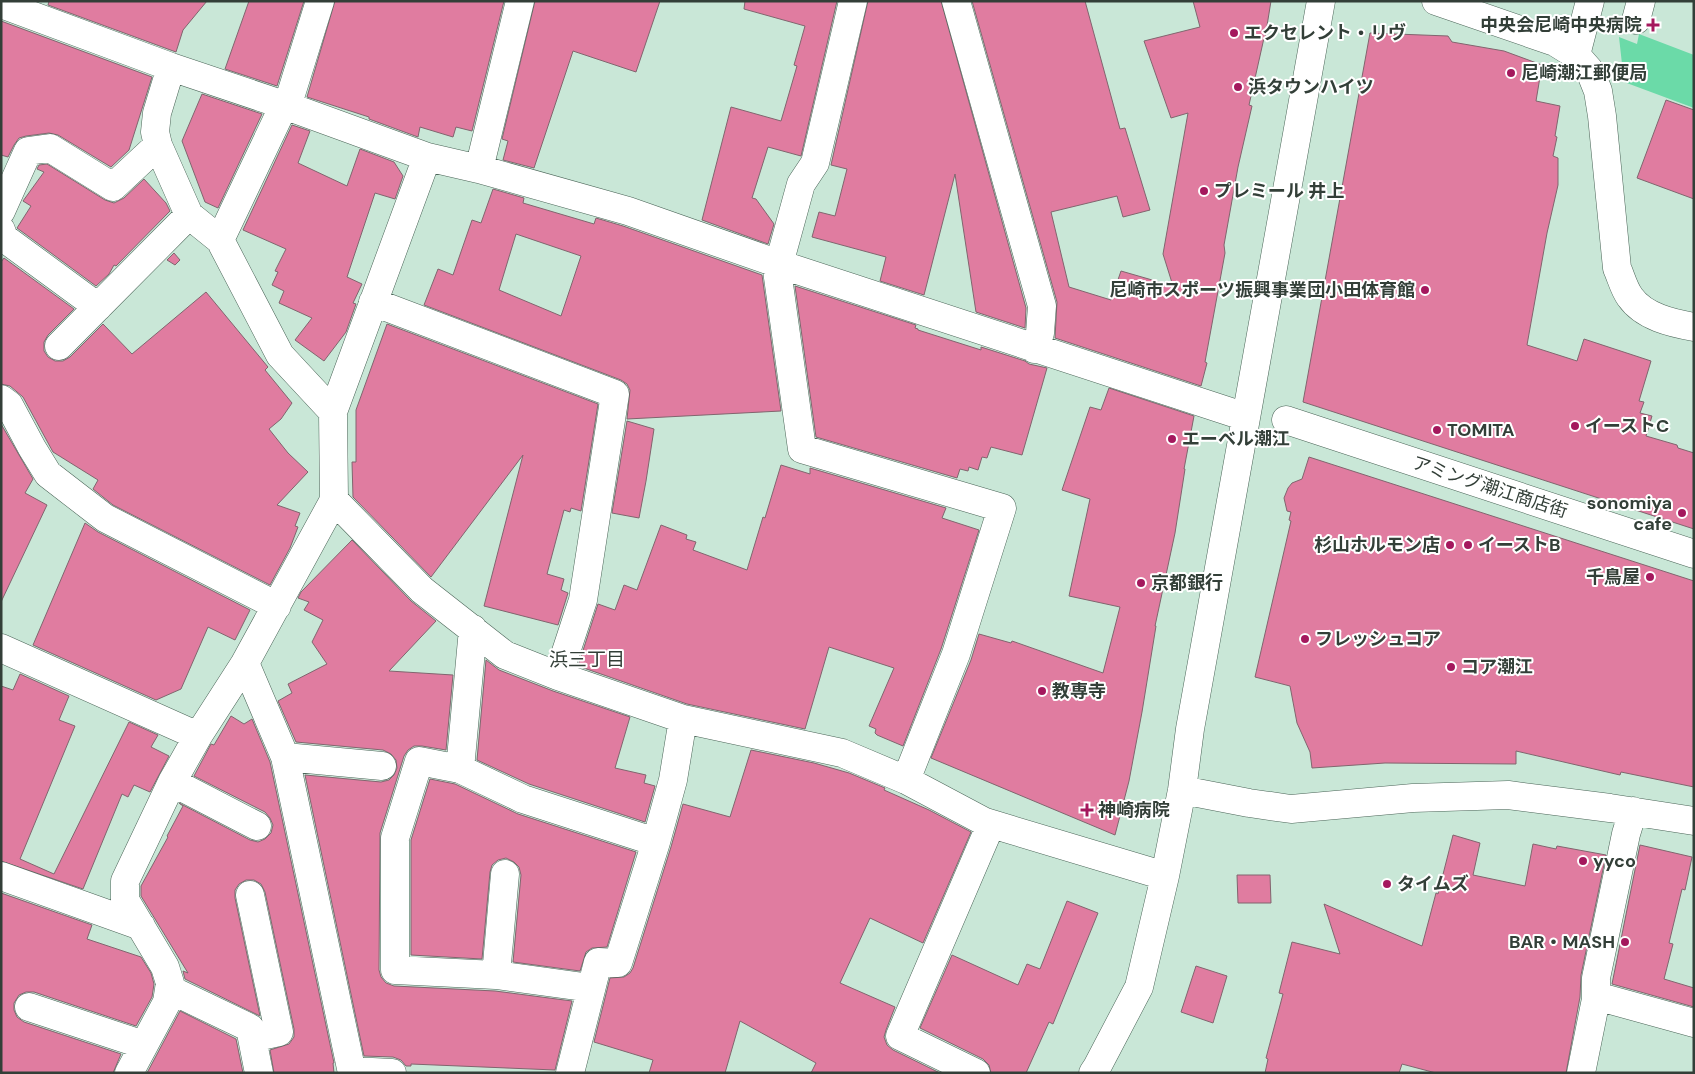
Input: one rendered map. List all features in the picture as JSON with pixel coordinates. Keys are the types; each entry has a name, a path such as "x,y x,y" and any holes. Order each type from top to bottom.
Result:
{"street":[{"path":"220,240 285,106 320,1"},
{"path":"479,169 520,1"},
{"path":"853,1 815,163 801,184 777,263 802,449 1002,508 956,654 906,780"},
{"path":"956,1 1042,306 1040,333 1034,348"},
{"path":"1103,1071 1139,987 1165,876 1182,790 1190,729 1321,1"},
{"path":"1436,1 1555,42 1576,55 1590,71 1598,91 1602,116 1617,268 1630,298 1644,310 1662,321 1694,327"},
{"path":"1576,55 1590,1"},
{"path":"1,4 171,67 427,157 479,169 628,210 777,263 1246,417"},
{"path":"171,67 157,113 155,132 158,145 189,214 220,240 280,355 333,412"},
{"path":"1,211 28,151 50,148 113,187 158,145"},
{"path":"130,1073 167,1002 170,983 165,967 125,900 125,881 172,782 198,736 245,664 334,500 333,412 427,157"},
{"path":"59,346 189,214"},
{"path":"1,230 4,238 98,307"},
{"path":"373,302 615,394 583,600 558,676"},
{"path":"1,400 9,405 48,474 105,518 277,606"},
{"name":"アミング潮江商店街","path":"1286,420 1694,554"},
{"path":"334,500 422,590 505,655 558,676 683,720 842,753 906,780 991,824 1165,876"},
{"path":"460,769 473,629"},
{"path":"1,648 198,736"},
{"path":"245,664 285,758 352,1072 392,1073"},
{"path":"570,1073 598,962 618,963 656,842 673,780 683,720"},
{"path":"285,758 382,766"},
{"path":"591,988 496,975 395,970 395,838 419,761 460,769 523,799 656,842"},
{"path":"172,782 256,826"},
{"path":"1182,790 1249,803 1291,808 1413,798 1508,795 1694,821"},
{"path":"1581,1073 1596,996 1596,978 1626,834 1633,812"},
{"path":"976,1073 900,1036 991,824"},
{"path":"496,975 505,874"},
{"path":"1,876 141,926"},
{"path":"250,895 280,1032 252,1038"},
{"path":"169,989 250,1028 259,1073"},
{"path":"1596,996 1694,1023"},
{"path":"29,1007 144,1045"}],"green space":[{"path":"1639,34 1694,55 1694,108 1624,82 1619,37 1637,44"}],"building":[{"path":"49,1 207,1 183,30 176,52 48,5"},
{"path":"249,1 304,1 277,86 225,69"},
{"path":"335,1 504,1 472,131 456,127 453,137 420,127 418,137 369,119 369,117 307,97"},
{"path":"535,1 660,1 636,72 573,51 534,168 503,160 508,141 502,139"},
{"path":"745,1 837,1 801,156 768,147 752,198 756,199 774,224 768,244 702,220 731,107 781,121 797,66 794,65 805,26 744,9"},
{"path":"868,1 941,1 1026,308 1025,328 976,312 955,174 924,295 880,281 886,257 812,237 819,212 835,216 847,169 831,165"},
{"path":"972,1 1085,1 1120,129 1125,128 1150,210 1123,217 1117,196 1051,212 1069,287 1111,300 1121,271 1173,286 1163,254 1188,113 1171,118 1144,41 1200,27 1193,1 1271,1 1265,38 1249,105 1252,106 1238,167 1224,245 1225,253 1205,362 1207,363 1201,386 1055,338 1057,302"},
{"path":"1,21 152,77 129,150 111,167 58,135 49,133 19,138 8,157 1,155"},
{"path":"1370,33 1448,36 1452,42 1504,51 1542,65 1536,101 1560,106 1553,156 1558,158 1558,185 1547,233 1527,345 1577,361 1584,339 1651,361 1639,401 1644,402 1640,413 1652,416 1646,436 1677,445 1678,448 1694,453 1694,529 1303,402"},
{"path":"202,94 262,114 218,208 205,202 182,141"},
{"path":"1666,100 1694,110 1694,199 1637,178"},
{"path":"292,125 310,131 298,163 347,186 360,149 394,162 403,176 395,199 375,193 347,277 362,284 353,303 356,304 346,332 324,361 295,340 312,318 279,303 284,291 272,285 278,272 275,271 286,249 243,230"},
{"path":"47,164 105,200 114,203 124,198 144,179 166,203 170,211 116,266 114,265 109,274 96,286 17,228 31,206 23,201 44,172 37,169 39,165"},
{"path":"493,189 524,198 523,203 594,224 596,218 623,226 762,275 781,411 627,419 630,390 627,384 621,380 424,305 438,269 453,275 472,220 481,223","holes":["516,234 581,256 561,316 499,290"]},
{"path":"174,253 180,260 175,265 167,260"},
{"path":"4,258 74,309 48,335 44,342 44,351 48,357 55,361 63,361 70,357 103,324 132,354 206,292 268,367 265,370 292,403 281,419 269,429 288,453 308,472 277,505 300,513 295,526 298,527 290,548 270,585 113,505 93,489 98,480 53,452 23,397 10,386 1,384 1,262"},
{"path":"795,286 916,325 915,328 918,330 1047,368 1022,455 991,447 987,458 982,457 978,470 969,467 968,471 960,469 957,478 816,437"},
{"path":"387,324 598,404 581,511 571,508 570,512 564,510 547,574 564,579 561,590 568,593 558,625 484,606 523,455 431,577 353,497 352,462 356,462 356,410"},
{"path":"1109,388 1194,416 1175,533 1155,626 1129,781 1115,835 931,758 971,660 979,634 1011,643 1012,641 1103,673 1120,607 1069,596 1090,499 1062,490 1090,407 1101,410"},
{"path":"627,421 654,429 639,518 612,513"},
{"path":"1,424 33,479 25,493 47,505 1,602"},
{"path":"1309,457 1694,581 1694,787 1621,772 1620,775 1516,751 1516,764 1385,763 1312,768 1310,752 1297,723 1290,686 1255,677 1291,521 1289,520 1291,512 1287,511 1284,498 1292,483 1302,479"},
{"path":"781,465 810,474 810,468 946,508 942,518 979,530 941,649 903,746 877,735 875,733 876,729 869,726 894,668 829,647 805,729 687,704 578,666 598,604 615,610 624,585 637,590 661,525 687,535 686,539 696,542 693,550 747,570"},
{"path":"85,523 98,532 250,610 235,640 208,627 181,689 156,700 33,645"},
{"path":"352,540 411,601 436,621 389,671 453,675 446,750 414,746 408,750 404,756 380,833 379,970 381,977 386,983 394,986 495,991 572,1001 555,1070 411,1064 411,1066 406,1066 401,1060 393,1057 364,1056 305,775 381,782 389,780 394,775 397,768 396,760 391,754 383,750 296,742 278,701 292,693 288,684 327,664 312,642 323,620 304,610 309,602 298,598 301,592"},
{"path":"486,660 499,670 553,691 630,717 615,768 646,775 644,783 655,786 645,822 529,784 477,760"},
{"path":"20,674 69,696 59,720 75,726 20,859 54,874 129,722 158,735 151,747 169,756 150,792 134,785 128,797 122,794 83,889 1,861 1,686 13,690"},
{"path":"231,716 244,724 252,719 270,762 334,1063 334,1073 274,1073 270,1050 289,1044 294,1037 294,1029 265,892 261,884 254,880 246,880 239,884 235,890 235,898 260,1016 185,979 183,971 188,973 141,896 141,886 183,806 179,803 250,840 258,842 265,839 271,833 273,825 265,812 194,776 211,744 214,745"},
{"path":"751,750 814,763 849,773 885,788 884,790 929,810 971,832 923,943 870,918 840,983 895,1007 884,1037 887,1045 893,1050 940,1073 811,1073 816,1063 740,1021 725,1073 649,1073 653,1060 594,1042 610,978 624,977 633,968 683,804 730,817"},
{"path":"430,779 455,784 518,814 636,852 607,947 592,948 586,952 580,971 513,962 521,875 519,867 506,858 498,860 492,865 490,872 482,959 411,955 411,840"},
{"path":"1453,835 1480,843 1473,875 1525,886 1533,844 1556,849 1557,846 1606,855 1581,975 1580,997 1566,1073 1436,1073 1402,1064 1399,1073 1265,1073 1268,1059 1266,1058 1283,994 1279,993 1292,942 1340,954 1324,904 1422,946"},
{"path":"1640,845 1692,857 1685,890 1682,889 1669,943 1673,944 1664,979 1694,988 1694,1007 1612,984"},
{"path":"1237,875 1270,875 1271,903 1238,903"},
{"path":"1,893 92,925 87,939 141,957 151,973 154,984 152,997 136,1026 34,992 26,992 19,995 14,1003 17,1017 24,1022 121,1054 113,1073 1,1073"},
{"path":"1067,901 1098,913 1053,1024 1049,1022 1026,1073 991,1073 989,1065 983,1059 920,1028 952,955 1018,985 1027,964 1040,969"},
{"path":"1196,966 1227,976 1213,1023 1181,1012"},
{"path":"180,1011 236,1039 243,1073 147,1073"}],"place":[{"name":"中央会尼崎中央病院","path":"1653,25"},
{"name":"エクセレント・リヴ","path":"1234,33"},
{"name":"尼崎潮江郵便局","path":"1511,73"},
{"name":"浜タウンハイツ","path":"1238,87"},
{"name":"プレミール 井上","path":"1204,191"},
{"name":"尼崎市スポーツ振興事業団小田体育館","path":"1425,290"},
{"name":"イーストC","path":"1575,426"},
{"name":"TOMITA","path":"1437,430"},
{"name":"エーベル潮江","path":"1172,439"},
{"name":"sonomiya cafe","path":"1682,513"},
{"name":"杉山ホルモン店","path":"1450,545"},
{"name":"イーストB","path":"1468,545"},
{"name":"千鳥屋","path":"1650,577"},
{"name":"京都銀行","path":"1141,583"},
{"name":"フレッシュコア","path":"1305,639"},
{"name":"コア潮江","path":"1451,667"},
{"name":"教専寺","path":"1042,691"},
{"name":"神崎病院","path":"1087,810"},
{"name":"yyco","path":"1583,861"},
{"name":"タイムズ","path":"1387,884"},
{"name":"BAR・MASH","path":"1625,942"}],"district":[{"name":"浜三丁目","path":"587,659"}]}
